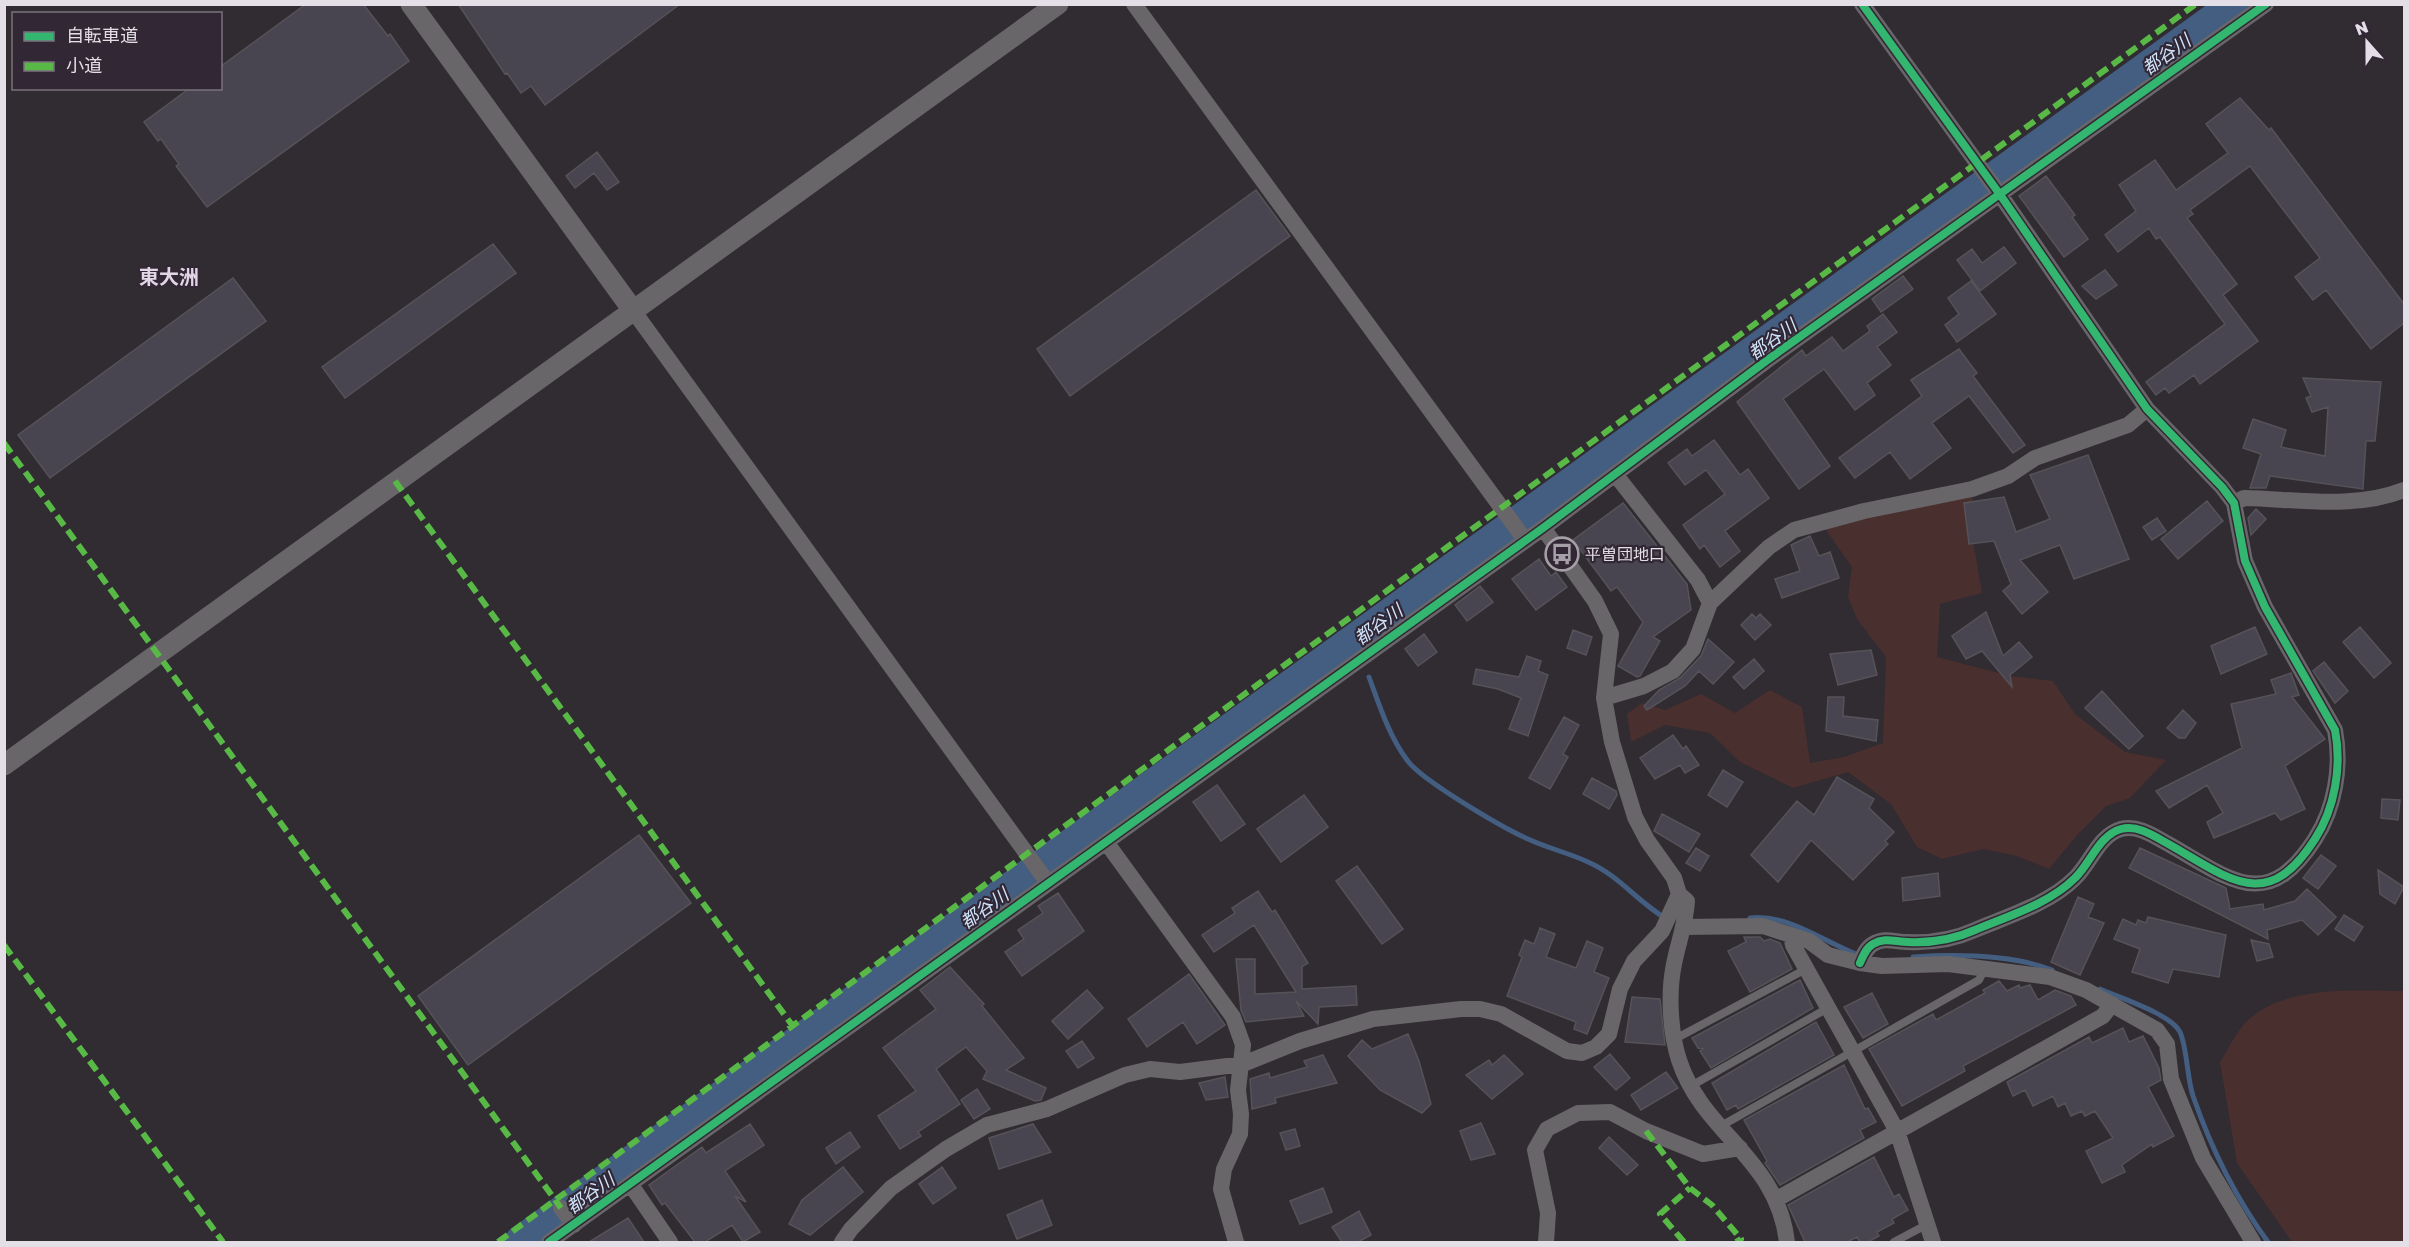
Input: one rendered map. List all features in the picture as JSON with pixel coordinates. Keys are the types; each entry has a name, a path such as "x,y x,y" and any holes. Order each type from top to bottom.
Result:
{"street":[{"path":"411,4 1041,874"},
{"path":"4,765 632,309 1058,4"},
{"path":"1134,4 1523,537"},
{"path":"1862,4 1994,186 2147,409 2234,502 2245,561 2265,607 2335,730 2339,751 2338,776 2321,830 2304,857 2281,878 2261,885 2233,879 2143,830 2121,829 2104,839 2076,878 2037,903 1966,934 1942,940 1908,942 1887,939 1863,956"},
{"path":"549,1242 568,1217 631,1185 1041,874 1106,842 1523,537 1543,528 1994,186 2266,4"},
{"path":"1604,698 1644,686 1673,670 1694,649 1710,603 1769,547 1794,530 1864,511 1972,489 2008,476 2035,458 2128,424 2147,409"},
{"path":"1615,474 1698,580 1710,603"},
{"path":"2234,502 2254,498 2332,503 2387,497 2404,490"},
{"path":"1543,528 1595,601 1611,634 1604,698 1612,742 1635,817 1647,840 1674,878 1679,894 1687,902 1673,966 1672,1022 1679,1060 1697,1099 1764,1177 1777,1199 1787,1242"},
{"path":"1106,842 1233,1017 1243,1045 1243,1064 1238,1090 1241,1114 1240,1134 1224,1169 1221,1189 1236,1242"},
{"path":"842,1242 850,1229 891,1188 946,1149 987,1125 1047,1109 1125,1075 1150,1069 1180,1072 1243,1064 1300,1041 1373,1019 1407,1013 1461,1009 1480,1009 1501,1014 1567,1051 1582,1053 1596,1047 1609,1034 1620,989 1634,961 1662,931 1679,894"},
{"path":"1683,927 1763,926 1809,941 1828,955 1863,956 1882,966 1948,964 2049,977 2086,990 2112,1004 2157,1030 2167,1044 2171,1078 2203,1158 2253,1242"},
{"path":"1791,935 1793,945 1897,1131 1933,1242"},
{"path":"1777,1199 2103,1016 2112,1004"},
{"path":"1546,1242 1548,1213 1535,1150 1547,1129 1578,1113 1610,1112 1646,1131 1703,1154 1740,1148"},
{"path":"631,1185 670,1242"}],"lane":[{"path":"1721,1126 1979,980 1985,968"},
{"path":"1675,1040 1806,969"},
{"path":"1691,1086 1828,1008"},
{"path":"1894,1242 1926,1225"}],"shaded area":[{"path":"1972,489 1974,546 1982,593 1940,604 1937,657 2010,676 2053,681 2075,714 2125,752 2166,760 2130,798 2106,806 2079,833 2049,869 2017,856 1983,849 1942,859 1917,847 1891,804 1848,772 1793,788 1740,762 1710,733 1665,725 1631,742 1627,714 1642,703 1665,710 1701,694 1735,713 1770,690 1802,707 1810,763 1844,757 1883,743 1886,657 1857,619 1848,597 1852,567 1821,523"},
{"path":"2404,991 2404,1242 2292,1242 2237,1163 2220,1062 2245,1023 2261,1010 2279,1002 2320,992"}],"building":[{"path":"306,4 363,4 388,36 390,34 409,61 207,207 176,166 179,164 161,139 158,141 144,122 187,90 222,90 222,66"},
{"path":"458,4 680,4 545,105 531,86 521,93 507,73 505,74"},
{"path":"2240,98 2269,130 2271,128 2404,304 2404,323 2371,349 2326,290 2313,300 2295,277 2320,258 2250,166 2190,210 2193,214 2187,218 2237,284 2223,295 2258,341 2200,384 2194,375 2169,393 2165,388 2156,395 2146,382 2225,324 2160,237 2156,239 2149,228 2118,252 2105,235 2136,211 2119,185 2155,160 2176,190 2228,153 2206,124"},
{"path":"597,152 619,182 607,190 594,173 575,188 566,176"},
{"path":"2046,176 2075,215 2072,217 2088,239 2064,257 2019,196"},
{"path":"1256,190 1290,236 1070,396 1037,349"},
{"path":"493,244 516,273 345,398 322,367"},
{"path":"2004,247 2016,263 1980,291 1957,260 1972,249 1982,263"},
{"path":"2105,270 2117,285 2096,299 2082,286"},
{"path":"1903,276 1913,289 1881,312 1872,299"},
{"path":"233,278 266,321 50,478 18,435"},
{"path":"1971,281 1996,314 1957,342 1945,325 1959,314 1948,298"},
{"path":"1883,314 1897,332 1877,347 1891,365 1867,383 1875,395 1855,410 1824,369 1783,399 1830,466 1799,489 1737,402 1802,350 1806,356 1832,337 1843,351 1870,331 1867,326"},
{"path":"1959,349 1977,373 1973,376 2025,445 2013,453 1969,396 1932,423 1951,448 1910,479 1890,452 1855,478 1839,458 1922,396 1911,380"},
{"path":"2303,378 2381,382 2375,441 2366,441 2363,489 2270,476 2266,488 2250,488 2261,454 2243,448 2253,419 2286,430 2281,447 2325,456 2328,407 2312,412 2306,398 2311,396"},
{"path":"1714,440 1740,475 1748,469 1769,498 1725,531 1740,551 1720,567 1704,545 1700,549 1683,525 1725,494 1706,470 1685,485 1668,463 1687,449 1692,456"},
{"path":"2088,455 2129,559 2074,579 2060,545 2020,560 2048,592 2022,614 2003,591 2011,584 1994,541 1969,544 1964,503 2004,497 2016,532 2050,519 2030,475"},
{"path":"2207,501 2223,521 2178,559 2161,539"},
{"path":"1623,503 1687,584 1691,610 1653,637 1660,641 1640,676 1637,677 1618,666 1643,622 1617,587 1611,591 1573,540"},
{"path":"2256,509 2266,519 2251,535 2248,518"},
{"path":"2157,518 2166,531 2152,540 2143,527"},
{"path":"1810,536 1819,556 1830,552 1839,578 1782,598 1775,579 1800,571 1791,545"},
{"path":"1539,559 1551,576 1556,572 1567,587 1536,610 1512,579"},
{"path":"1480,586 1493,602 1467,621 1455,605"},
{"path":"1986,612 2003,656 2019,642 2032,657 2010,675 2012,687 1982,651 1966,659 1952,636"},
{"path":"1752,614 1756,618 1760,614 1771,625 1755,640 1741,625"},
{"path":"2255,627 2267,654 2221,674 2211,646"},
{"path":"2360,627 2391,663 2374,678 2343,642"},
{"path":"1573,630 1592,637 1586,655 1567,648"},
{"path":"1424,634 1437,652 1418,666 1405,649"},
{"path":"1708,639 1734,662 1713,684 1699,671 1685,686 1647,710 1644,706 1659,690 1680,678 1701,656"},
{"path":"1871,650 1877,675 1838,685 1830,654"},
{"path":"1527,656 1541,661 1538,671 1548,675 1528,736 1509,729 1521,698 1498,689 1473,684 1476,669 1519,677"},
{"path":"1754,659 1764,671 1744,689 1733,677"},
{"path":"2324,662 2348,691 2335,703 2313,671"},
{"path":"2291,673 2299,695 2292,697 2325,739 2285,766 2305,809 2281,820 2275,813 2214,838 2207,822 2223,813 2207,785 2169,808 2156,791 2242,748 2231,704 2276,694 2271,680"},
{"path":"2102,691 2143,736 2129,749 2085,708"},
{"path":"1828,697 1844,697 1843,716 1878,720 1876,741 1826,731"},
{"path":"2183,710 2196,723 2185,738 2179,738 2167,728"},
{"path":"1564,717 1579,725 1563,754 1568,757 1550,789 1529,778"},
{"path":"1673,735 1683,749 1686,746 1699,765 1685,773 1680,765 1655,779 1640,758"},
{"path":"1723,770 1743,782 1727,807 1708,795"},
{"path":"1837,777 1874,799 1869,808 1894,832 1885,841 1888,844 1853,880 1811,840 1778,882 1751,855 1797,801 1814,815"},
{"path":"1592,778 1616,791 1617,795 1609,809 1583,794"},
{"path":"1217,785 1245,824 1221,841 1193,802"},
{"path":"1304,795 1328,827 1281,862 1257,829"},
{"path":"2382,799 2400,800 2398,820 2381,818"},
{"path":"1662,814 1700,834 1689,852 1654,831"},
{"path":"639,835 691,903 468,1065 418,996"},
{"path":"1696,848 1709,856 1700,871 1686,863"},
{"path":"2140,848 2226,888 2230,909 2263,904 2264,910 2295,901 2307,889 2336,917 2318,935 2302,920 2267,930 2268,939 2129,868"},
{"path":"2321,855 2336,866 2318,889 2303,878"},
{"path":"1357,866 1403,929 1382,944 1336,881"},
{"path":"2378,870 2404,887 2395,904 2380,894"},
{"path":"1938,873 1940,896 1903,901 1902,878"},
{"path":"1258,891 1272,912 1275,910 1308,963 1302,967 1302,989 1356,986 1357,1005 1319,1007 1318,1024 1296,1001 1304,1016 1246,1022 1241,1010 1236,959 1255,959 1255,994 1296,992 1254,925 1214,952 1202,935 1235,913 1232,908"},
{"path":"1058,893 1084,931 1022,976 1005,952 1024,939 1018,930 1043,913 1038,906"},
{"path":"2078,897 2094,904 2088,917 2104,923 2080,975 2051,962"},
{"path":"2344,915 2363,927 2354,941 2335,929"},
{"path":"2148,917 2226,935 2219,977 2173,969 2168,983 2132,972 2140,949 2114,939 2123,919 2136,925 2138,920 2146,923"},
{"path":"1540,928 1555,934 1546,957 1576,968 1587,941 1603,948 1594,972 1609,978 1587,1034 1574,1029 1576,1022 1507,996 1522,957 1519,955 1525,940 1534,944"},
{"path":"1744,937 1760,937 1764,941 1770,939 1780,943 1792,969 1750,992 1728,951 1746,942"},
{"path":"2251,940 2269,944 2273,957 2257,961"},
{"path":"950,967 984,1004 982,1006 1024,1058 1006,1070 1046,1088 1041,1100 1035,1101 983,1079 987,1071 966,1047 936,1069 960,1104 918,1132 921,1136 900,1149 878,1116 916,1091 883,1048 936,1009 920,990"},
{"path":"1189,974 1225,1025 1197,1044 1183,1022 1147,1047 1128,1019"},
{"path":"1800,980 1813,1008 1711,1068 1700,1051 1703,1049 1698,1048 1692,1038"},
{"path":"1999,981 2007,991 2019,985 2020,988 2030,985 2038,1000 2055,990 2071,996 2076,1005 1963,1066 1965,1071 1902,1106 1869,1049 1933,1014 1936,1020 1985,993 1983,990"},
{"path":"1087,990 1103,1008 1068,1039 1052,1021"},
{"path":"1872,993 1888,1024 1863,1038 1844,1007"},
{"path":"1632,997 1660,999 1665,1045 1625,1042"},
{"path":"1816,1022 1834,1055 1738,1109 1736,1105 1727,1110 1712,1083"},
{"path":"2123,1028 2129,1042 2143,1036 2159,1068 2161,1080 2148,1087 2174,1136 2153,1147 2152,1144 2122,1165 2125,1172 2102,1183 2086,1151 2113,1138 2095,1111 2085,1116 2082,1111 2071,1116 2065,1103 2058,1107 2053,1096 2033,1106 2025,1090 2013,1096 2007,1082 2089,1037 2092,1043"},
{"path":"1408,1034 1419,1061 1431,1104 1422,1113 1380,1090 1348,1056 1362,1040 1372,1049"},
{"path":"1082,1041 1094,1058 1078,1068 1066,1051"},
{"path":"1610,1054 1630,1078 1616,1090 1594,1067"},
{"path":"1323,1055 1337,1083 1275,1098 1276,1103 1252,1109 1250,1079 1269,1073 1270,1078 1307,1067 1304,1061"},
{"path":"1504,1055 1523,1074 1492,1099 1466,1075 1489,1060 1492,1065"},
{"path":"1844,1065 1865,1109 1868,1108 1876,1122 1860,1130 1864,1138 1780,1185 1765,1163 1767,1161 1744,1120"},
{"path":"1666,1072 1678,1088 1641,1110 1631,1095"},
{"path":"1225,1077 1228,1097 1206,1100 1199,1083"},
{"path":"977,1089 990,1109 974,1119 961,1100"},
{"path":"1481,1123 1495,1154 1471,1160 1460,1131"},
{"path":"750,1124 764,1145 725,1171 746,1202 735,1196 760,1232 743,1242 732,1225 705,1242 695,1242 665,1203 662,1205 649,1185 702,1147 706,1153"},
{"path":"1033,1124 1051,1152 999,1169 989,1138"},
{"path":"1295,1129 1300,1146 1286,1150 1280,1133"},
{"path":"850,1132 860,1147 836,1164 826,1148"},
{"path":"1609,1137 1638,1165 1627,1175 1599,1148"},
{"path":"1874,1157 1894,1197 1899,1194 1908,1210 1892,1219 1894,1223 1877,1232 1879,1236 1868,1242 1860,1242 1857,1237 1847,1242 1805,1242 1788,1205"},
{"path":"843,1167 863,1192 810,1235 789,1224 802,1200"},
{"path":"942,1167 956,1188 933,1204 919,1184"},
{"path":"1323,1188 1332,1212 1300,1224 1290,1201"},
{"path":"1042,1200 1052,1225 1017,1239 1007,1215"},
{"path":"1359,1211 1371,1235 1358,1242 1342,1242 1332,1227"},
{"path":"628,1218 644,1242 589,1242"}],"waterway":[{"name":"都谷川","path":"521,1242 2236,4"},
{"path":"1369,677 1395,741 1415,769 1463,803 1516,833 1599,867 1665,918"},
{"path":"1750,918 1764,918 1792,924 1856,954"},
{"path":"1913,957 1984,956 2019,961 2052,970"},
{"path":"2100,989 2156,1013 2175,1025 2180,1032 2191,1089 2200,1115 2225,1172 2268,1242"}],"marked path":[{"path":"498,1242 1257,685 2196,4"},
{"path":"4,443 561,1208"},
{"path":"395,481 792,1025"},
{"path":"4,945 223,1242"},
{"path":"1646,1131 1690,1188 1712,1205 1741,1239 1736,1242"},
{"path":"1684,1242 1660,1214 1690,1188"}],"cycle path":[{"path":"1860,963 1868,948 1877,942 1886,940 1925,942 1951,938 2041,902 2075,878 2101,843 2113,832 2121,829 2132,828 2148,833 2226,876 2244,882 2262,883 2279,877 2297,863 2322,827 2332,800 2338,758 2335,730 2265,607 2245,561 2234,503 2222,487 2147,409 2001,196 1862,4"},
{"path":"549,1242 1543,528 1766,361 2266,4"}],"place":[{"name":"平曽団地口","path":"1562,554"}],"district":[{"name":"東大洲","path":"169,276"}]}
